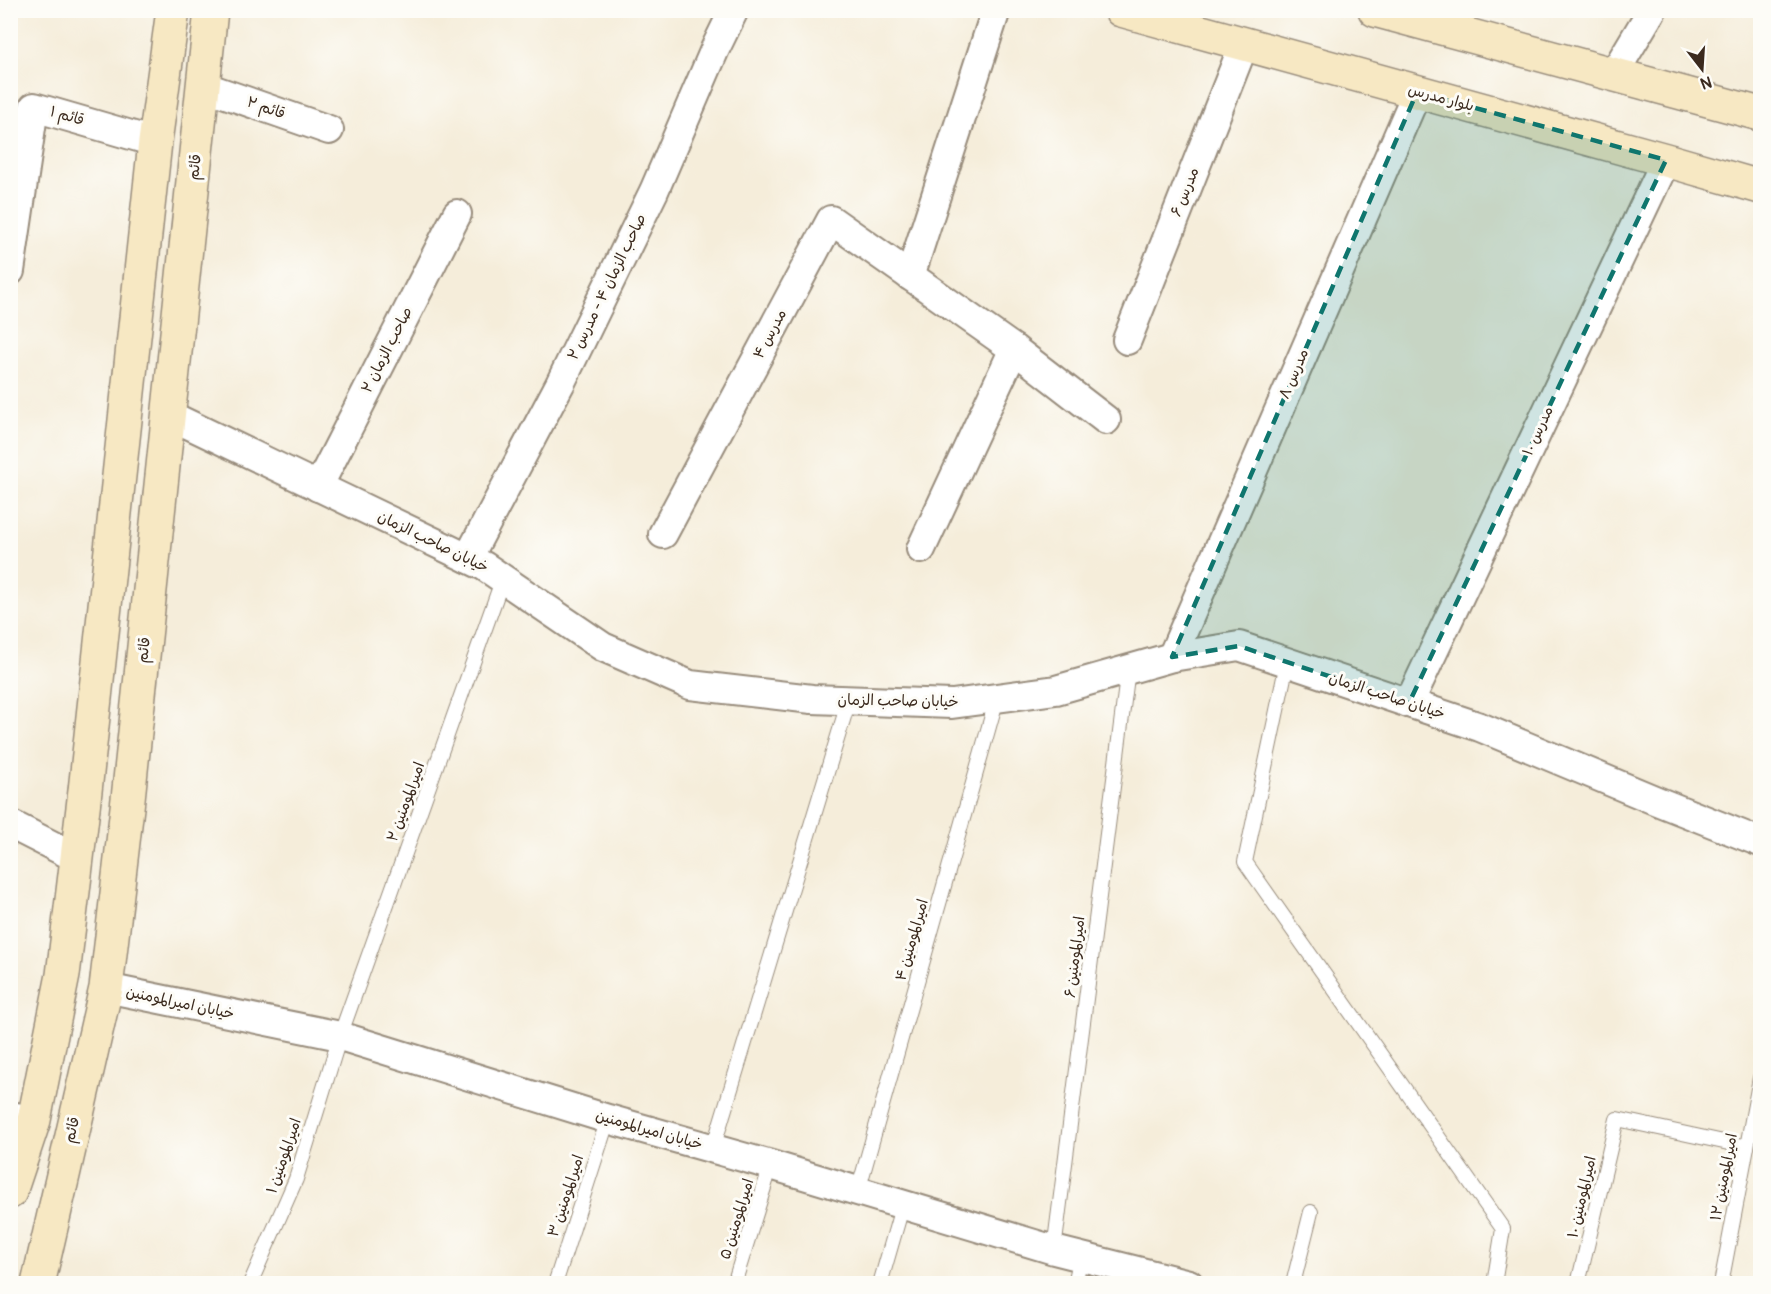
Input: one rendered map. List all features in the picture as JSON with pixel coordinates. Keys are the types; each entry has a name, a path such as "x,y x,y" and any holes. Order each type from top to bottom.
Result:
{"street":[{"path":"10,1192 22,1118 63,975 155,142 173,10"},
{"name":"قائم","path":"38,1284 105,988 129,787 211,10"},
{"name":"صاحب الزمان ۴ - مدرس ۲","path":"468,558 576,352 654,191 734,10"},
{"path":"910,276 996,10"},
{"name":"بلوار مدرس","path":"1121,10 1761,187"},
{"path":"1376,10 1761,114"},
{"path":"1613,75 1652,10"},
{"name":"مدرس ۶","path":"1126,340 1244,44"},
{"name":"قائم ۲","path":"203,86 329,130"},
{"name":"مدرس ۸","path":"1172,657 1417,92"},
{"name":"قائم ۱","path":"10,271 34,106 155,142"},
{"name":"مدرس ۱۰","path":"1409,703 1666,160"},
{"name":"صاحب الزمان ۲","path":"318,487 457,214"},
{"name":"مدرس ۴","path":"663,534 831,220 1014,349 1106,420"},
{"path":"921,549 1014,349"},
{"name":"خیابان صاحب الزمان","path":"169,415 484,566 603,647 690,685 812,699 952,704 1056,690 1172,657 1239,646 1480,727 1761,842"},
{"path":"10,824 77,858"},
{"name":"خیابان امیرالمومنین","path":"105,988 340,1036 608,1119 903,1204 1070,1263 1184,1283"}],"lane":[{"name":"امیرالمومنین ۲","path":"340,1036 503,578"},
{"path":"1287,663 1245,862 1503,1228 1494,1284"},
{"name":"امیرالمومنین ۶","path":"1070,1263 1128,669"},
{"name":"امیرالمومنین ۴","path":"858,1191 997,698"},
{"path":"712,1148 849,700"},
{"name":"امیرالمومنین ۱","path":"250,1284 296,1179 340,1036"},
{"name":"امیرالمومنین ۱۲","path":"1721,1284 1761,1078"},
{"name":"امیرالمومنین ۳","path":"555,1284 608,1119"},
{"name":"امیرالمومنین ۱۰","path":"1578,1284 1617,1119 1747,1147"},
{"name":"امیرالمومنین ۵","path":"734,1284 771,1165"},
{"path":"880,1284 903,1204"},
{"path":"1293,1284 1311,1212"}],"highlighted area":[{"path":"1417,92 1666,160 1409,703 1239,646 1172,657"}]}
